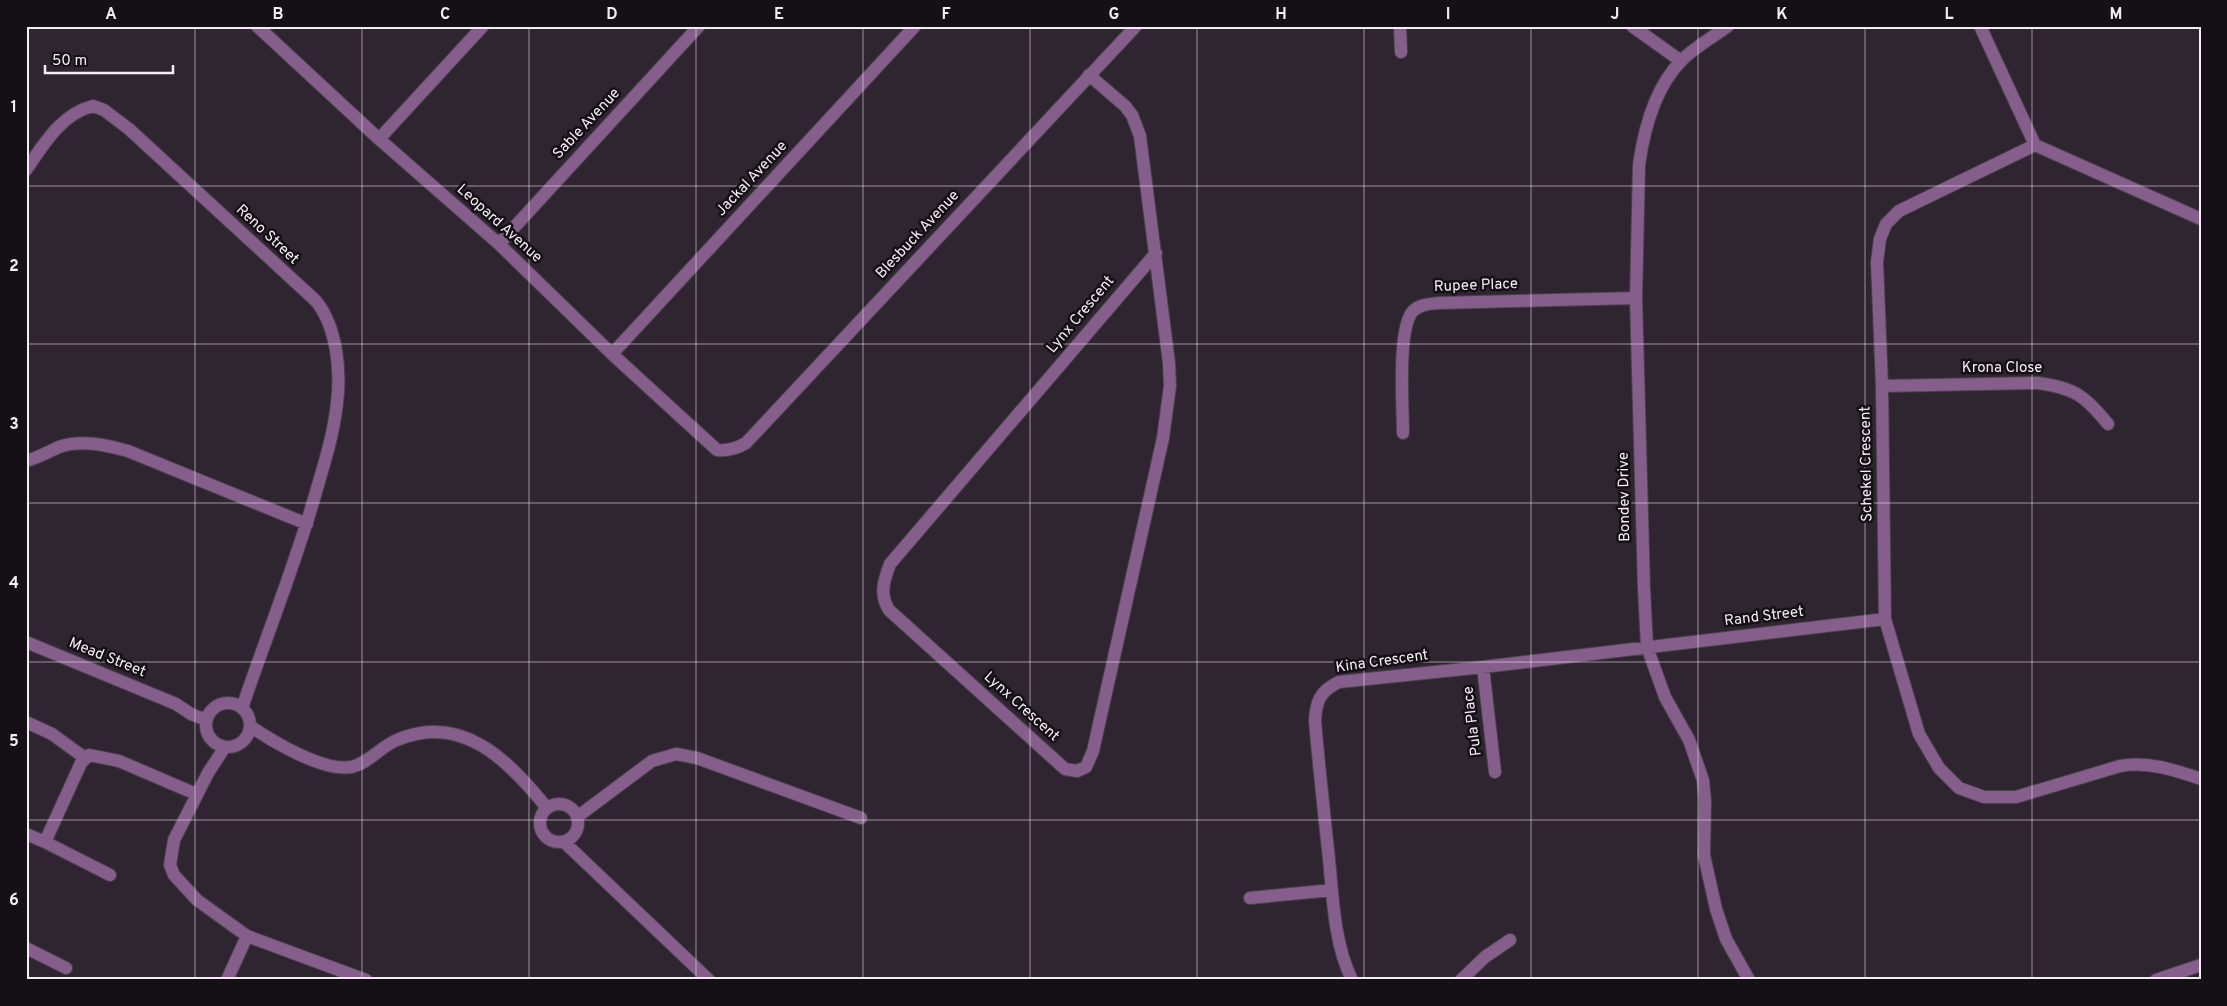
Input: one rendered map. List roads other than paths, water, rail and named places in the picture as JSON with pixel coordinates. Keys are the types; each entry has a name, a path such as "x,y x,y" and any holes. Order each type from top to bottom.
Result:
{"street":[{"name":"Leopard Avenue","path":"257,26 379,140 499,244 612,354 717,450"},
{"path":"379,140 483,26"},
{"name":"Sable Avenue","path":"499,244 699,26"},
{"name":"Jackal Avenue","path":"612,354 915,26"},
{"name":"Blesbuck Avenue","path":"717,450 737,448 746,443 1136,26"},
{"path":"1400,26 1401,52"},
{"path":"1632,26 1681,61"},
{"name":"Bondev Drive","path":"1728,26 1681,61 1654,104 1642,146 1639,166 1636,298 1647,647 1666,697 1689,740 1703,780 1705,802 1704,855 1716,909 1726,939 1749,980"},
{"path":"1980,26 2035,145 2201,219"},
{"name":"Lynx Crescent","path":"1089,75 1125,106 1136,124 1143,153 1156,253 1170,386 1163,438 1093,751 1086,767 1077,771 1065,769 894,615 884,602 884,579 890,564 1156,253"},
{"name":"Reno Street","path":"26,170 62,123 71,115 93,106 104,110 129,129 321,308 332,337 338,380 337,403 327,453 307,524 268,635 236,706"},
{"name":"Schekel Crescent","path":"2035,145 1899,211 1886,224 1880,239 1876,262 1882,386 1885,618 1919,734 1939,768 1960,788 1984,797 2016,797 2134,764 2146,764 2201,779"},
{"name":"Rupee Place","path":"1403,434 1403,349 1409,316 1415,309 1424,304 1439,303 1636,298"},
{"name":"Krona Close","path":"1882,386 2038,383 2058,386 2090,402 2108,424"},
{"path":"26,461 61,446 90,443 105,445 128,451 307,524"},
{"name":"Rand Street","path":"1647,647 1885,618"},
{"name":"Mead Street","path":"26,642 176,704 191,714 208,716"},
{"name":"Kina Crescent","path":"1352,980 1345,966 1339,942 1315,721 1316,706 1327,687 1339,682 1647,647"},
{"name":"Pula Place","path":"1483,667 1495,772"},
{"path":"219,705 236,706 248,716 248,732 234,746 219,744 207,732 208,716 219,705"},
{"path":"26,722 52,734 85,758"},
{"path":"248,732 317,761 336,766 351,767 394,741 410,734 427,732 463,736 494,752 511,767 547,808"},
{"path":"219,744 208,773 174,840 170,864 174,875 197,900 247,936 366,980"},
{"path":"577,817 652,761 676,754 697,758 861,818"},
{"path":"45,842 85,758 89,755 118,761 196,794"},
{"path":"558,804 564,805 574,812 577,817 578,829 570,839 564,842 551,841 541,832 539,819 547,808 558,804"},
{"path":"26,834 110,875"},
{"path":"564,842 709,980"},
{"path":"1250,898 1332,890"},
{"path":"227,980 247,936"},
{"path":"1461,980 1485,957 1510,940"},
{"path":"26,948 66,968"},
{"path":"2156,980 2201,965"}]}
